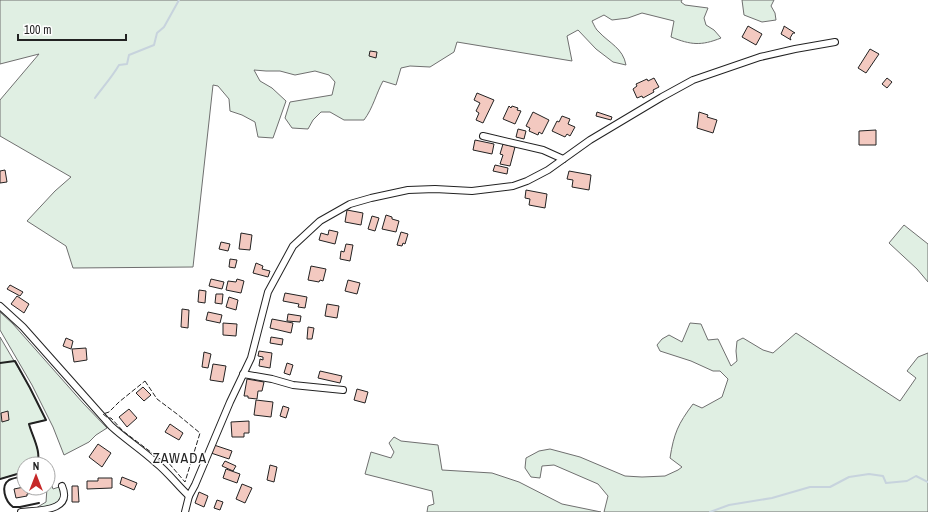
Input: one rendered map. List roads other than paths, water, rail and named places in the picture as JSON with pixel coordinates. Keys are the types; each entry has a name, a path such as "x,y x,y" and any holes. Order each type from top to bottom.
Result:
{"street":[{"path":"185,512 189,496 251,358 268,292 293,246 320,221 350,204 408,190 435,189 472,191 513,186 527,181 548,170 616,124 693,80 760,57 835,42"},
{"path":"483,136 542,150 564,159"},
{"path":"0,306 27,332 110,426 123,438 155,461 189,496"},
{"path":"243,374 272,379 293,385 343,390"},
{"path":"21,512 45,509 60,505 65,498 65,492 62,486"}],"waterway":[{"path":"95,98 119,65 127,64 129,55 154,45 157,33 164,27 179,0"},
{"path":"710,512 729,505 772,498 810,487 830,487 849,477 869,474 883,476 886,483 907,481 916,476 928,482"}],"district":[{"name":"ZAWADA","path":"180,458"}]}
